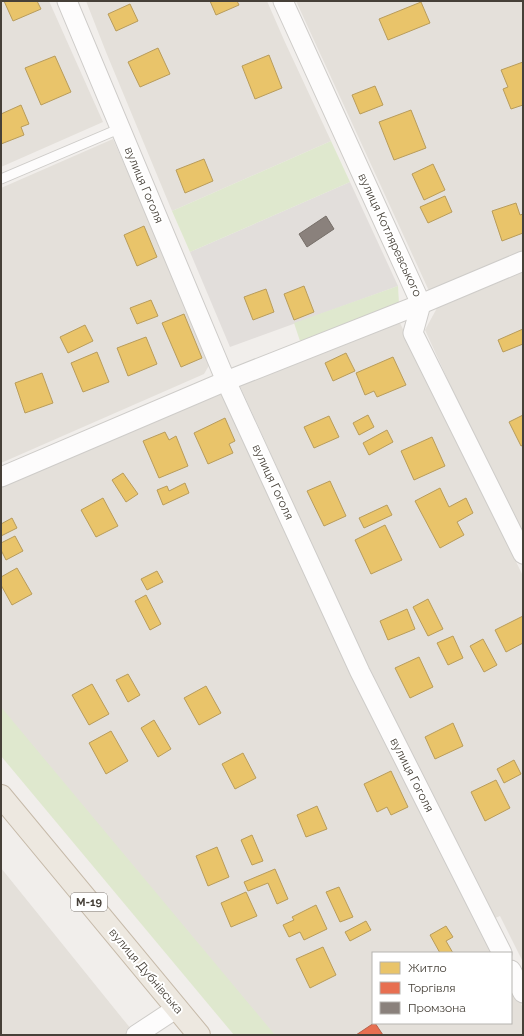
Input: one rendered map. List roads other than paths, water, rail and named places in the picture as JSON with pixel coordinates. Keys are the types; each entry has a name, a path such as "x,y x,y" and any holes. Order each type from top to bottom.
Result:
{"highway":[{"name":"вулиця Дубнівська","path":"1,796 199,1035"}],"street":[{"name":"вулиця Гоголя","path":"68,1 226,381 360,672 501,952"},
{"name":"вулиця Котляревського","path":"283,1 421,304 413,333 523,554"},
{"path":"1,477 226,381 421,304 523,261"},
{"path":"512,972 523,993"},
{"path":"136,1035 177,1008"}],"lane":[{"path":"1,179 121,128"}]}
